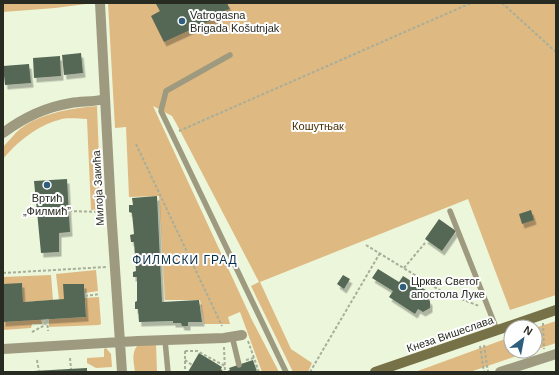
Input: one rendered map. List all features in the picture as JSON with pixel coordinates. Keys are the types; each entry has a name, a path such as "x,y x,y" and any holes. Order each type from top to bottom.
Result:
{"main road":[{"name":"Кнеза Вишеслава","path":"375,372 556,310"}],"street":[{"name":"Милоја Закића","path":"100,3 114,266 122,372"},
{"path":"3,133 30,116 48,109 72,103 105,99"},
{"path":"3,350 233,336"},
{"path":"500,372 556,354"}],"lane":[{"path":"230,55 166,91 161,111 286,372"},
{"path":"450,212 497,330"},
{"path":"233,336 239,365"},
{"path":"165,340 168,372"}],"path":[{"path":"172,134 471,3"},
{"path":"502,3 556,52"},
{"path":"136,144 222,326"},
{"path":"69,211 104,212"},
{"path":"404,268 425,244"},
{"path":"366,245 441,291 490,310"},
{"path":"310,372 380,253"},
{"path":"3,273 114,266"},
{"path":"85,296 100,294"},
{"path":"32,332 45,324 47,319 48,331"},
{"path":"225,372 225,366 233,336 246,336 258,372"},
{"path":"184,340 185,372"},
{"path":"484,344 488,372"},
{"path":"480,346 484,372"},
{"path":"185,351 197,351 225,366"},
{"path":"70,358 71,369"},
{"path":"246,360 254,358"},
{"path":"37,360 38,370"},
{"path":"185,360 192,365"}],"green space":[{"path":"3,3 94,3 3,12"},
{"name":"Кошутњак","path":"108,3 556,3 556,295 510,310 468,199 260,282 291,349 312,363 308,372 293,372 251,286 259,282 176,123 172,116 153,106 252,320 279,372 262,372 240,312 228,317 230,324 204,324 200,300 165,300 159,196 129,197 126,127 115,128"},
{"path":"97,106 101,209 91,210 87,119 69,118 51,122 28,135 3,159 3,147 20,129 28,124 57,112"},
{"path":"96,270 98,291 85,293 84,284 64,284 64,299 59,300 56,274"},
{"path":"51,275 53,300 23,302 22,284 3,284 3,277"},
{"path":"99,297 101,324 49,327 49,319 86,317 85,298"},
{"path":"41,319 42,324 32,324 31,328 3,330 3,322"},
{"path":"556,321 556,343 543,347 543,325"},
{"path":"503,340 503,359 508,359 470,372 415,372"},
{"path":"156,344 157,372 135,372 133,359 135,349 137,346"},
{"path":"106,348 111,354 112,367 96,368 87,363 87,358 104,357 104,349"}],"building":[{"name":"Vatrogasna Brigada Košutnjak","path":"227,3 230,9 224,11 225,14 164,42 151,16 160,11 156,4"},
{"path":"81,53 83,73 64,75 62,55"},
{"path":"60,56 61,76 34,78 33,58"},
{"path":"29,64 31,83 5,85 3,66"},
{"path":"67,179 70,232 59,233 59,252 41,253 34,181"},
{"path":"157,196 162,302 199,300 202,322 188,322 188,326 182,326 181,323 173,323 173,321 139,322 138,309 135,309 135,302 137,301 137,277 133,277 133,272 136,271 134,242 131,242 130,235 134,234 132,213 129,212 129,205 133,205 132,198"},
{"path":"531,210 534,220 522,224 519,214"},
{"path":"439,219 456,231 442,251 425,239"},
{"name":"Црква Светог апостола Луке","path":"378,269 399,282 403,276 429,292 426,297 430,301 430,308 423,312 418,309 415,314 389,297 393,291 372,278"},
{"path":"343,275 350,279 344,289 337,284"},
{"path":"22,283 23,302 64,299 63,284 84,284 86,317 3,322 3,284"},
{"path":"199,353 222,367 221,369 223,372 188,372"},
{"path":"253,360 257,372 225,372 230,370 229,368"},
{"path":"87,368 87,372 33,372 33,371"}],"place":[{"name":"Vatrogasna Brigada Košutnjak","path":"182,21"},
{"name":"Вртић „Филмић”","path":"47,185"},
{"name":"Црква Светог апостола Луке","path":"403,287"}],"district":[{"name":"ФИЛМСКИ ГРАД","path":"185,260"}]}
